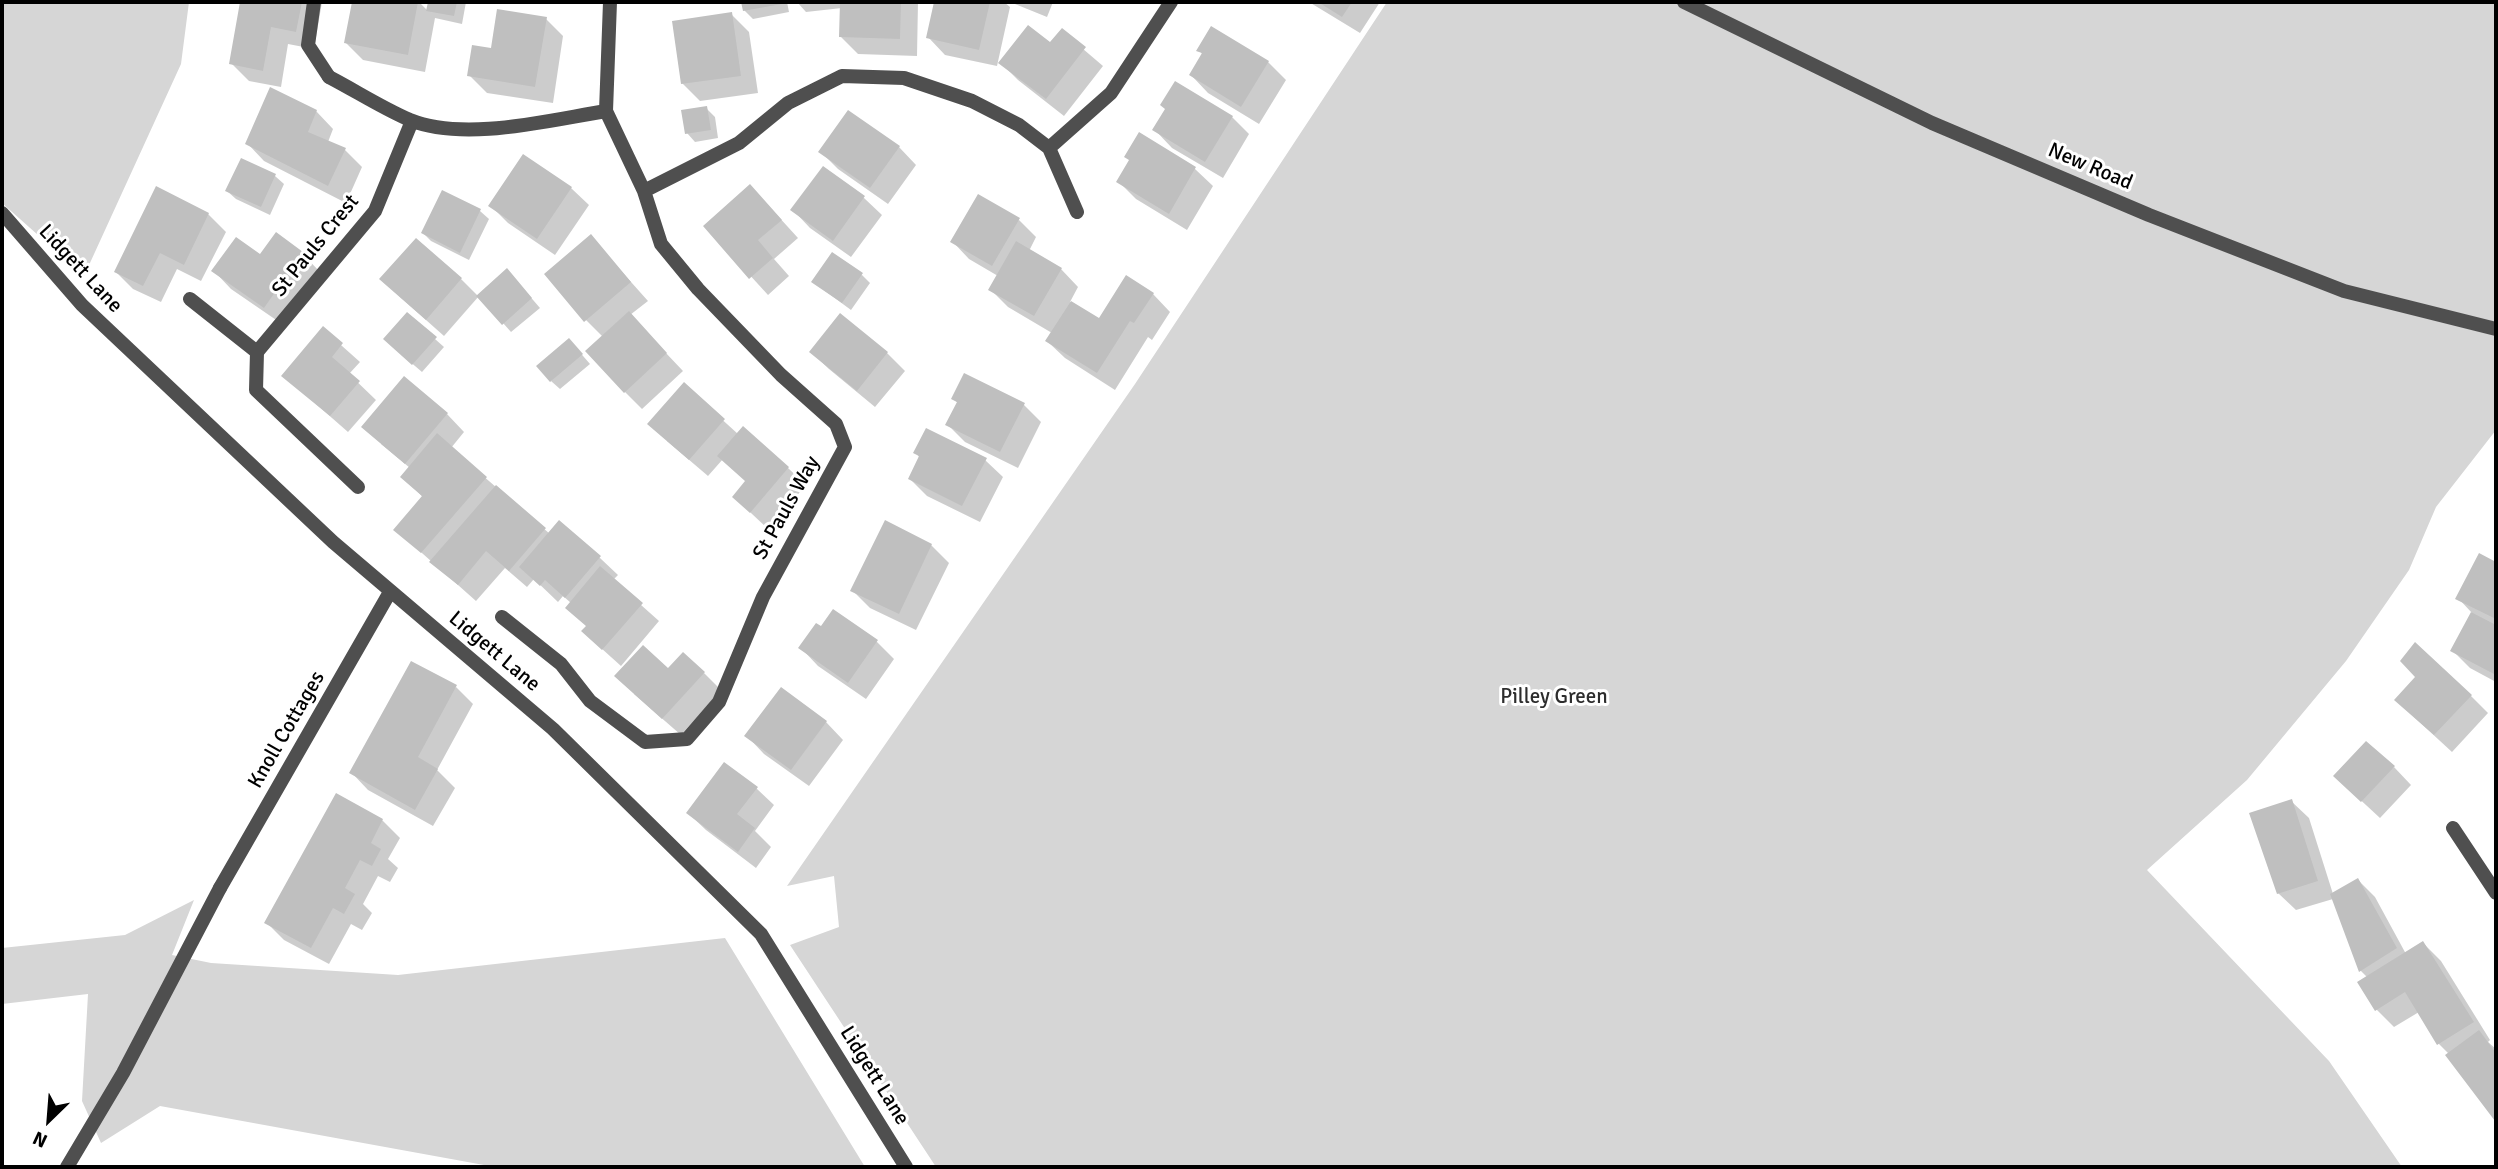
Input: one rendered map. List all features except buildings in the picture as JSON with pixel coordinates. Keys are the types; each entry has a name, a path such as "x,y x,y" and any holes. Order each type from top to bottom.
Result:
{"street":[{"path":"314,2 308,45 329,78 412,121 446,128 493,129 606,111"},
{"name":"St Pauls Way","path":"502,617 561,664 590,701 645,742 687,739 719,702 763,597 845,447 836,424 781,375 698,289 662,244 644,191 606,111 610,2"},
{"path":"1049,148 1111,93 1171,2"},
{"name":"New Road","path":"1684,2 1933,123 2149,215 2344,291 2496,329"},
{"path":"644,191 738,143 788,103 842,76 904,78 971,101 1019,125 1049,148 1077,212"},
{"name":"St Pauls Crest","path":"257,352 375,211 412,121"},
{"name":"Lidgett Lane","path":"2,213 82,305 332,542 552,729 761,934 906,1167"},
{"path":"190,299 257,352 256,390 358,487"},
{"name":"Knoll Cottages","path":"67,1167 123,1073 220,888 390,592"},
{"path":"2452,828 2496,893"}],"green space":[{"path":"2,2 189,2 181,64 84,276 2,203"},
{"name":"Pilley Green","path":"1387,2 2496,2 2496,430 2436,507 2409,570 2346,661 2247,780 2147,870 2329,1061 2402,1167 936,1167 790,945 839,927 834,876 787,886 1135,384"},
{"path":"194,900 172,955 211,963 398,975 725,938 865,1167 495,1167 160,1106 101,1143 82,1101 88,994 2,1004 2,948 125,935"}]}
